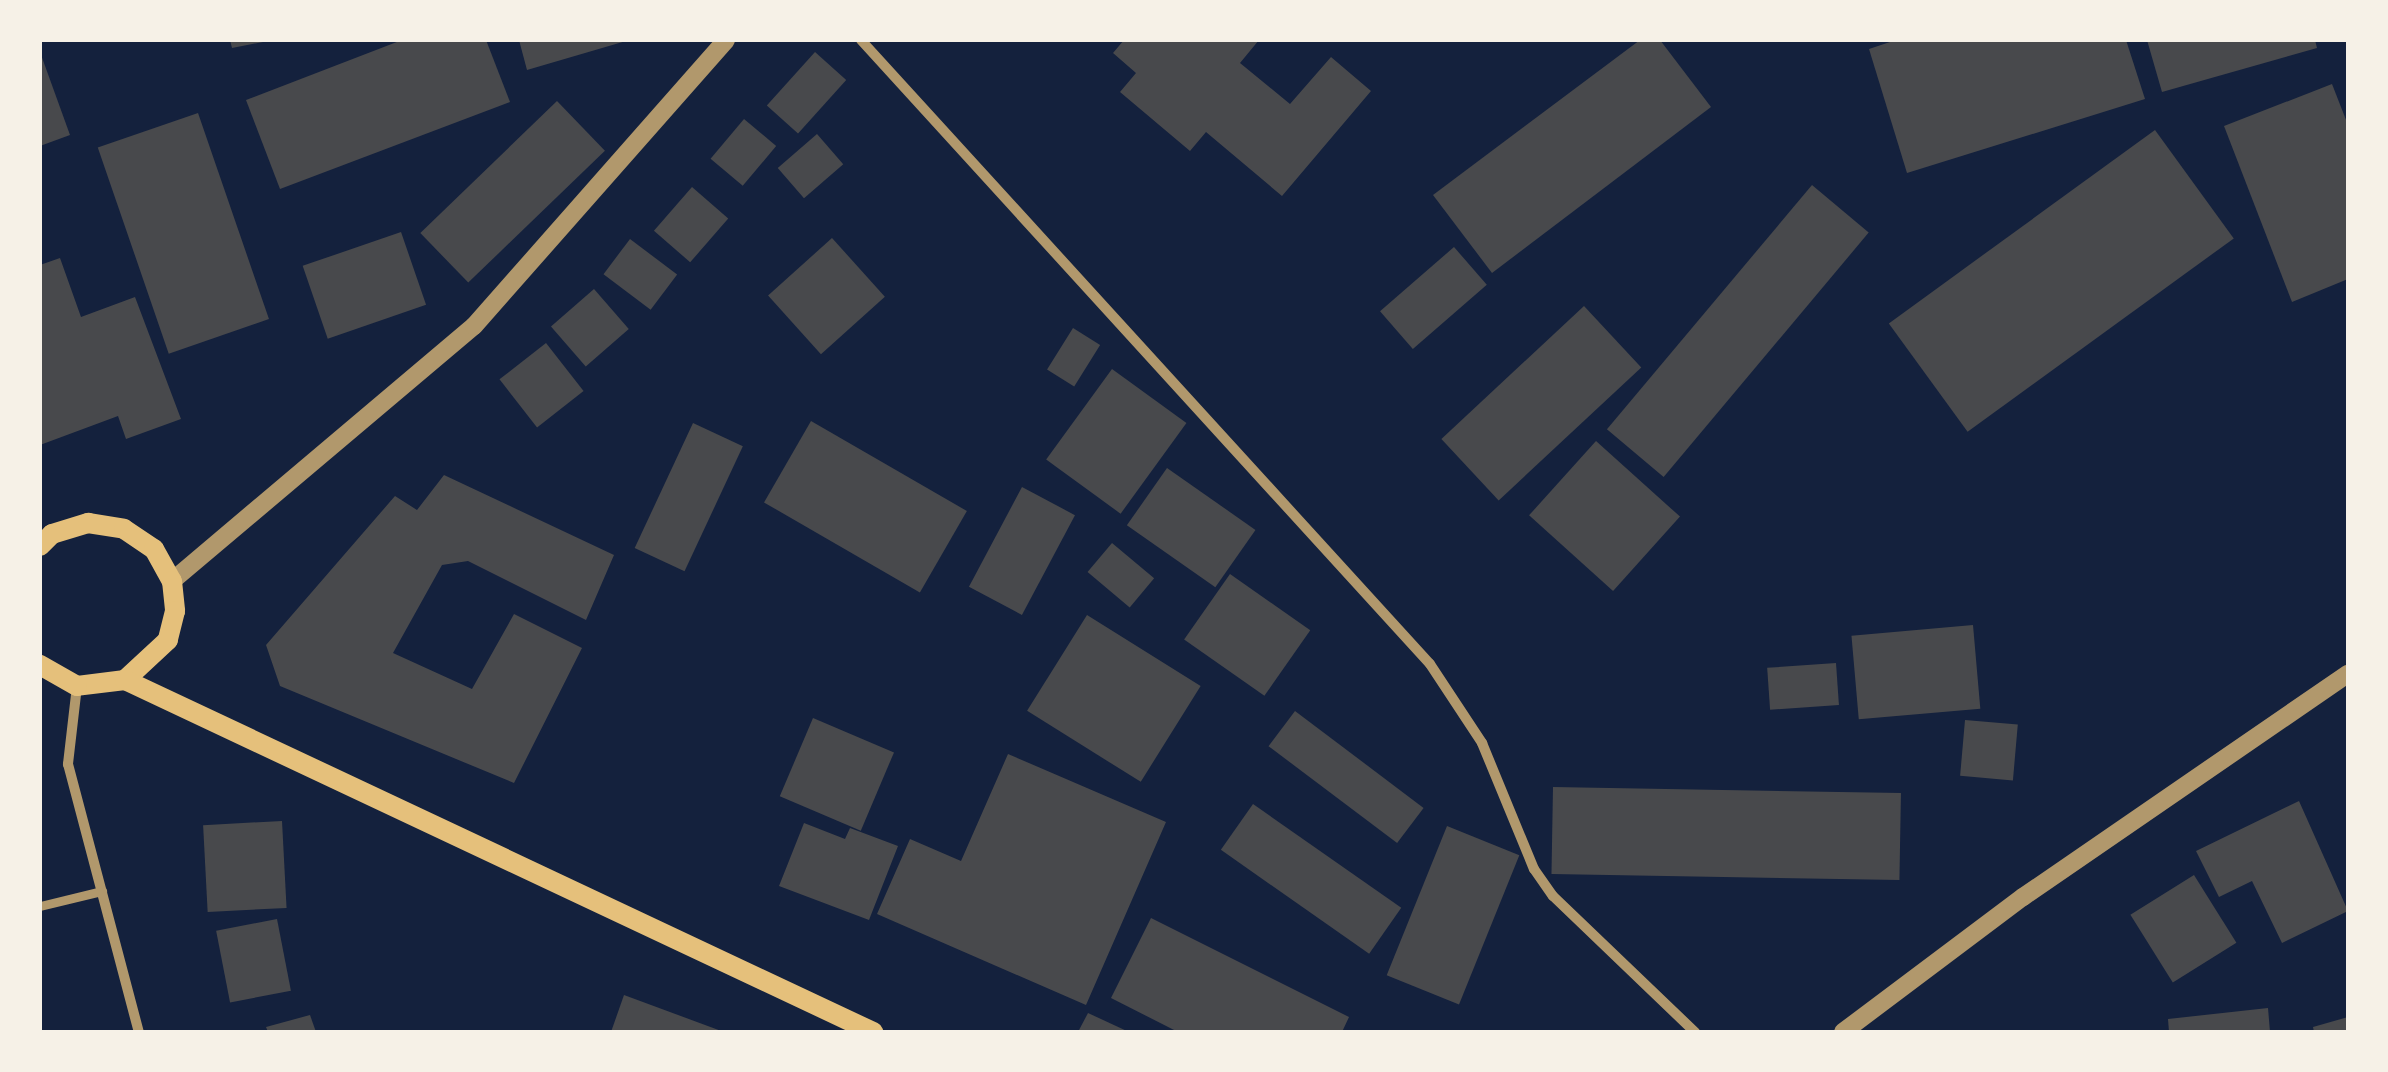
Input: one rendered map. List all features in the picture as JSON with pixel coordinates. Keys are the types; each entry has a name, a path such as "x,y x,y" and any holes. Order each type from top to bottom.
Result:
{"main road":[{"path":"40,546 52,534 88,523 124,529 154,550 172,582 176,612 168,640 125,680"},
{"path":"40,666 77,686 125,680 873,1032"}],"street":[{"path":"172,582 474,326 726,40"},
{"path":"860,40 1430,664 1482,743 1534,870 1554,896 1695,1032"},
{"path":"1843,1032 2022,897 2348,674"},
{"path":"77,686 68,764 139,1032"},
{"path":"40,906 102,891"}],"building":[{"path":"230,40 263,40 263,42 232,48"},
{"path":"402,40 486,40 510,102 280,189 246,100"},
{"path":"519,40 626,40 626,41 527,70"},
{"path":"1124,40 1259,40 1240,63 1290,104 1331,57 1371,91 1282,196 1206,132 1190,151 1120,92 1136,73 1113,53"},
{"path":"1640,40 1660,40 1711,107 1492,273 1433,195"},
{"path":"1896,40 2126,40 2145,99 1907,173 1869,49"},
{"path":"2147,40 2315,40 2317,48 2162,92"},
{"path":"40,52 70,135 40,146"},
{"path":"815,52 846,80 798,134 767,106"},
{"path":"2332,84 2348,125 2348,279 2292,302 2224,126"},
{"path":"557,101 605,151 468,283 420,233"},
{"path":"198,113 269,319 169,354 98,148"},
{"path":"744,119 776,146 743,186 711,159"},
{"path":"2155,130 2234,238 1968,432 1889,323"},
{"path":"817,134 843,164 804,198 778,168"},
{"path":"1812,185 1869,233 1664,477 1607,429"},
{"path":"692,187 728,218 690,262 654,231"},
{"path":"401,232 426,305 328,339 303,266"},
{"path":"832,238 885,297 821,354 768,296"},
{"path":"630,239 677,275 651,310 604,274"},
{"path":"1454,247 1487,285 1413,349 1380,311"},
{"path":"60,258 81,317 135,297 181,419 126,439 118,416 40,445 40,265"},
{"path":"594,289 629,329 586,366 551,326"},
{"path":"1584,306 1641,367 1499,500 1441,439"},
{"path":"1073,328 1100,345 1074,387 1047,370"},
{"path":"546,343 584,391 537,427 500,379"},
{"path":"1112,369 1186,423 1121,514 1046,460"},
{"path":"811,421 967,511 920,592 764,502"},
{"path":"693,423 743,446 685,571 635,548"},
{"path":"1596,441 1680,517 1613,591 1529,515"},
{"path":"1167,468 1255,530 1215,587 1127,525"},
{"path":"444,475 614,555 586,620 468,561 442,565 393,653 472,689 514,614 582,648 514,783 280,686 266,645 395,496 417,510"},
{"path":"1022,487 1075,515 1022,615 969,587"},
{"path":"1112,543 1154,578 1130,607 1088,572"},
{"path":"1230,574 1310,630 1264,696 1184,640"},
{"path":"1087,615 1201,686 1141,782 1027,711"},
{"path":"1973,625 1980,709 1859,719 1851,636"},
{"path":"1836,663 1839,705 1770,710 1767,668"},
{"path":"1295,711 1424,808 1397,843 1269,746"},
{"path":"813,718 894,752 861,831 780,796"},
{"path":"1965,720 2018,725 2013,780 1960,776"},
{"path":"1008,754 1166,822 1086,1005 877,914 910,839 961,861"},
{"path":"1553,787 1901,793 1899,880 1551,874"},
{"path":"2299,801 2348,911 2282,943 2252,881 2219,897 2196,851"},
{"path":"1253,804 1401,908 1369,954 1221,850"},
{"path":"282,821 287,908 208,912 203,825"},
{"path":"804,823 845,839 850,828 898,846 869,920 779,886"},
{"path":"1447,826 1519,855 1459,1004 1387,975"},
{"path":"2194,875 2236,943 2173,983 2130,915"},
{"path":"1151,918 1349,1017 1342,1032 1178,1032 1111,998"},
{"path":"277,919 291,991 230,1002 216,931"},
{"path":"624,995 724,1032 611,1032"},
{"path":"2268,1008 2270,1032 2169,1032 2168,1019"},
{"path":"1088,1013 1129,1032 1078,1032"},
{"path":"310,1015 316,1032 268,1032 266,1027"},
{"path":"2348,1017 2348,1032 2314,1032 2313,1027"}]}
